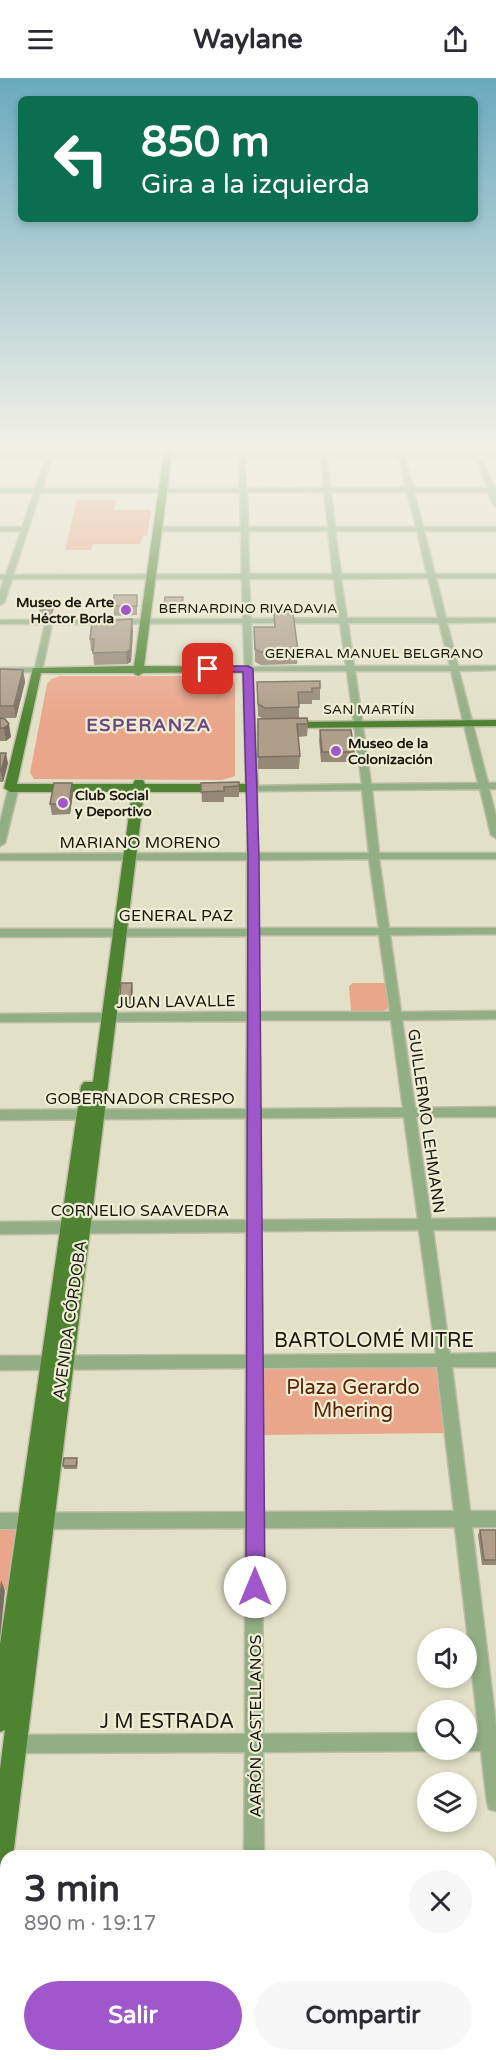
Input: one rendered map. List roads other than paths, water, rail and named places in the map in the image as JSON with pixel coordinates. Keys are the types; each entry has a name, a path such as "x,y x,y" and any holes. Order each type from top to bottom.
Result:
{"main road":[{"path":"143,671 147,621 160,537"},
{"name":"GENERAL MANUEL BELGRANO","path":"29,726 44,680 52,675 248,669"},
{"name":"AARÓN CASTELLANOS","path":"248,669 256,725 252,788"},
{"path":"38,670 29,726 25,776 36,783 252,788"},
{"name":"GENERAL MANUEL BELGRANO","path":"38,670 230,673 241,679"},
{"name":"AARÓN CASTELLANOS","path":"133,786 228,782 239,779 256,725 241,679"},
{"name":"SAN MARTÍN","path":"256,725 496,723"},
{"path":"8,726 29,726"},
{"path":"29,726 8,789 133,786"},
{"name":"AVENIDA CÓRDOBA","path":"1,1850 15,1744 36,1521 133,786"},
{"name":"AVENIDA CÓRDOBA","path":"0,1721 36,1521"}],"street":[{"path":"0,603 23,537"},
{"name":"AARÓN CASTELLANOS","path":"244,537 248,669"},
{"name":"GUILLERMO LEHMANN","path":"333,537 369,787 374,856 444,1361 461,1519 492,1742 496,1802"},
{"path":"422,537 496,835"},
{"path":"0,577 496,576"},
{"name":"BERNARDINO RIVADAVIA","path":"0,622 496,620"},
{"path":"38,670 49,622"},
{"name":"GENERAL MANUEL BELGRANO","path":"248,669 496,668"},
{"name":"GENERAL MANUEL BELGRANO","path":"0,670 38,670"},
{"path":"252,788 496,786"},
{"name":"AARÓN CASTELLANOS","path":"252,788 255,1227 254,1850"},
{"path":"0,843 8,789"},
{"name":"MARIANO MORENO","path":"0,857 496,856"},
{"name":"GENERAL PAZ","path":"0,933 496,931"},
{"name":"JUAN LAVALLE","path":"0,1018 496,1015"},
{"name":"GOBERNADOR CRESPO","path":"0,1115 496,1112"},
{"name":"CORNELIO SAAVEDRA","path":"0,1228 496,1224"},
{"name":"BARTOLOMÉ MITRE","path":"0,1363 496,1360"},
{"path":"0,1521 496,1519"},
{"name":"J M ESTRADA","path":"15,1744 417,1742"}],"place":[{"name":"Museo de Arte Héctor Borla","path":"126,610"},
{"name":"Museo de la Colonización","path":"336,751"},
{"name":"Club Social y Deportivo","path":"63,803"}],"district":[{"name":"ESPERANZA","path":"149,725"}],"park label":[{"name":"Plaza Gerardo Mhering","path":"353,1398"}]}
